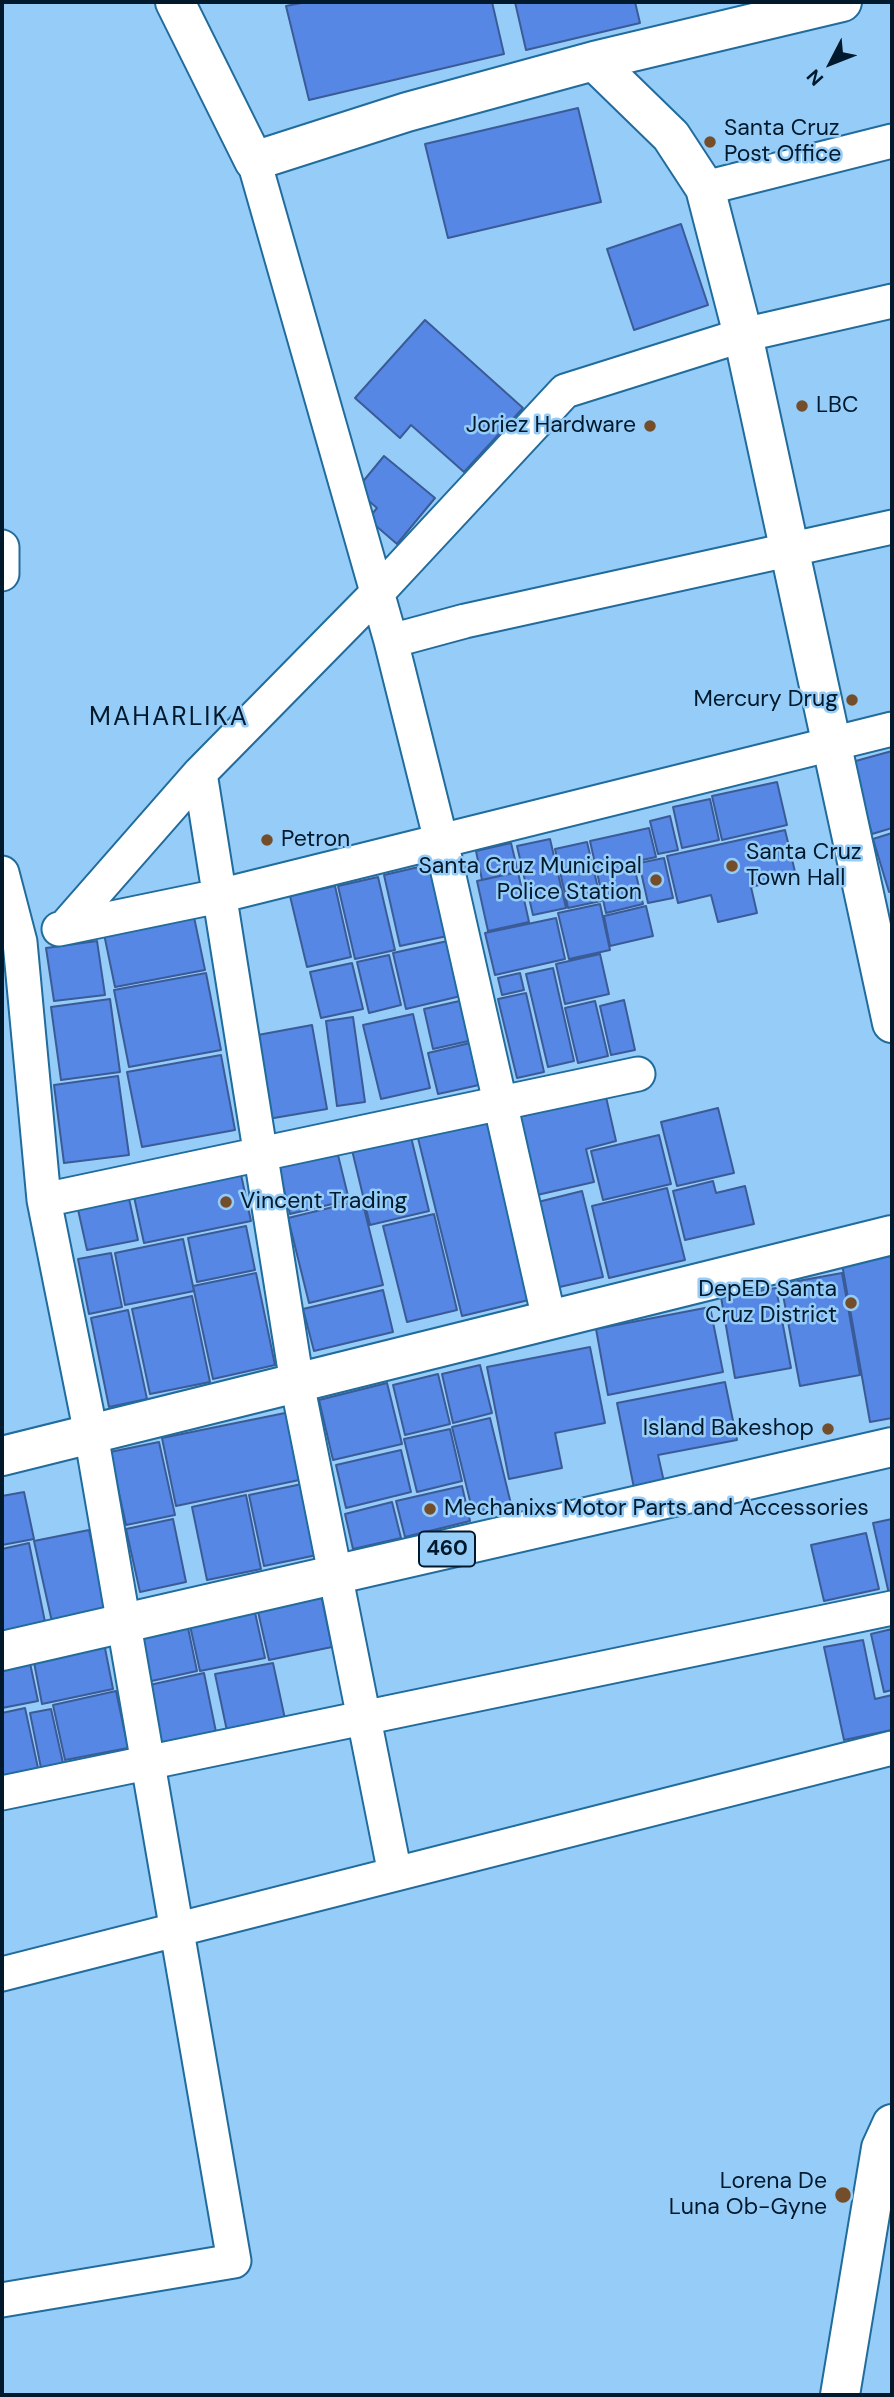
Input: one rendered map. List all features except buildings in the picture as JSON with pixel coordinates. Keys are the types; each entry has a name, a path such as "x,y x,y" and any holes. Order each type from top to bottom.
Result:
{"main road":[{"path":"175,2 254,161 407,112 594,61 842,2"},
{"path":"594,61 671,136 705,188 743,335 892,1023"},
{"path":"2,1456 892,1235"},
{"name":"460","path":"2,1651 892,1447"},
{"path":"840,2395 888,2139"}],"street":[{"path":"705,188 892,141"},
{"path":"254,161 379,591 441,841 549,1320"},
{"path":"65,927 200,773 379,591 565,391 743,335 892,301"},
{"path":"391,641 465,621 892,527"},
{"path":"2,547 2,574"},
{"path":"20,942 65,927 219,896 892,729"},
{"path":"200,773 297,1382 395,1874"},
{"path":"2,873 20,942 44,1200 91,1434 234,2261 2,2300"},
{"path":"44,1200 260,1152 638,1074"},
{"path":"2,1793 892,1608"},
{"path":"2,1974 892,1748"}],"place":[{"name":"Santa Cruz Post Office","path":"710,142"},
{"name":"LBC","path":"802,406"},
{"name":"Joriez Hardware","path":"650,426"},
{"name":"Mercury Drug","path":"852,700"},
{"name":"Petron","path":"267,840"},
{"name":"Santa Cruz Town Hall","path":"732,866"},
{"name":"Santa Cruz Municipal Police Station","path":"656,880"},
{"name":"Vincent Trading","path":"226,1202"},
{"name":"DepED Santa Cruz District","path":"851,1303"},
{"name":"Island Bakeshop","path":"828,1429"},
{"name":"Mechanixs Motor Parts and Accessories","path":"430,1509"},
{"name":"Lorena De Luna Ob-Gyne","path":"843,2195"}],"district":[{"name":"MAHARLIKA","path":"169,718"}]}
